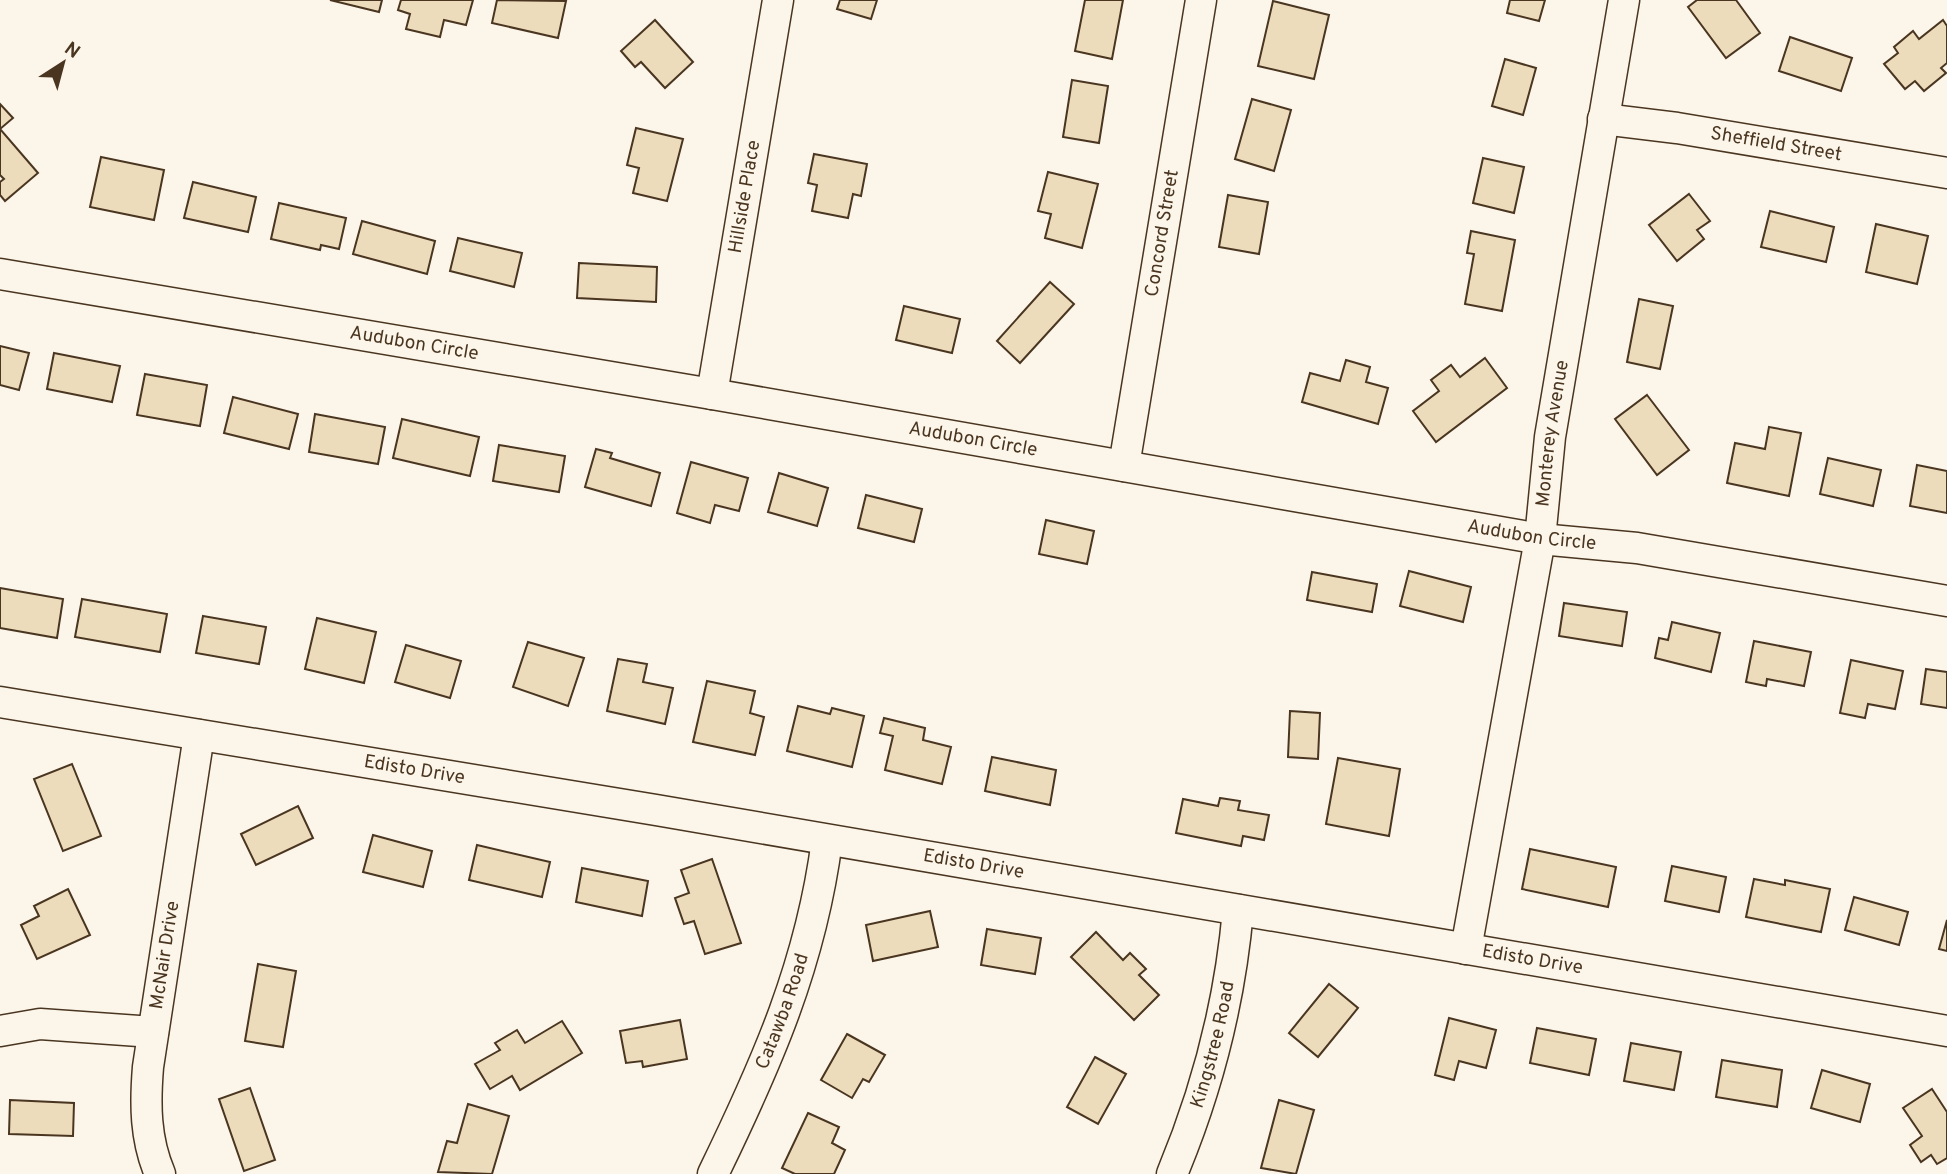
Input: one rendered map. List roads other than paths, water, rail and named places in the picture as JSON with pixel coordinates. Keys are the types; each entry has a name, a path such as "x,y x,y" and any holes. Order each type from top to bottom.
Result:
{"street":[{"name":"Hillside Place","path":"712,394 778,0"},
{"name":"Concord Street","path":"1124,466 1200,0"},
{"name":"Monterey Avenue","path":"1466,949 1540,539 1550,438 1623,0"},
{"name":"Sheffield Street","path":"1603,119 1690,130 1947,173"},
{"name":"Audubon Circle","path":"0,274 712,394 1540,539 1637,548 1947,601"},
{"name":"Edisto Drive","path":"0,702 1947,1031"},
{"name":"McNair Drive","path":"160,1174 148,1135 145,1107 153,1031 199,735"},
{"name":"Catawba Road","path":"713,1174 758,1081 791,1000 820,892 827,840"},
{"name":"Kingstree Road","path":"1172,1174 1193,1122 1216,1048 1233,961 1238,910"},
{"path":"0,1031 40,1024 153,1031"}]}
